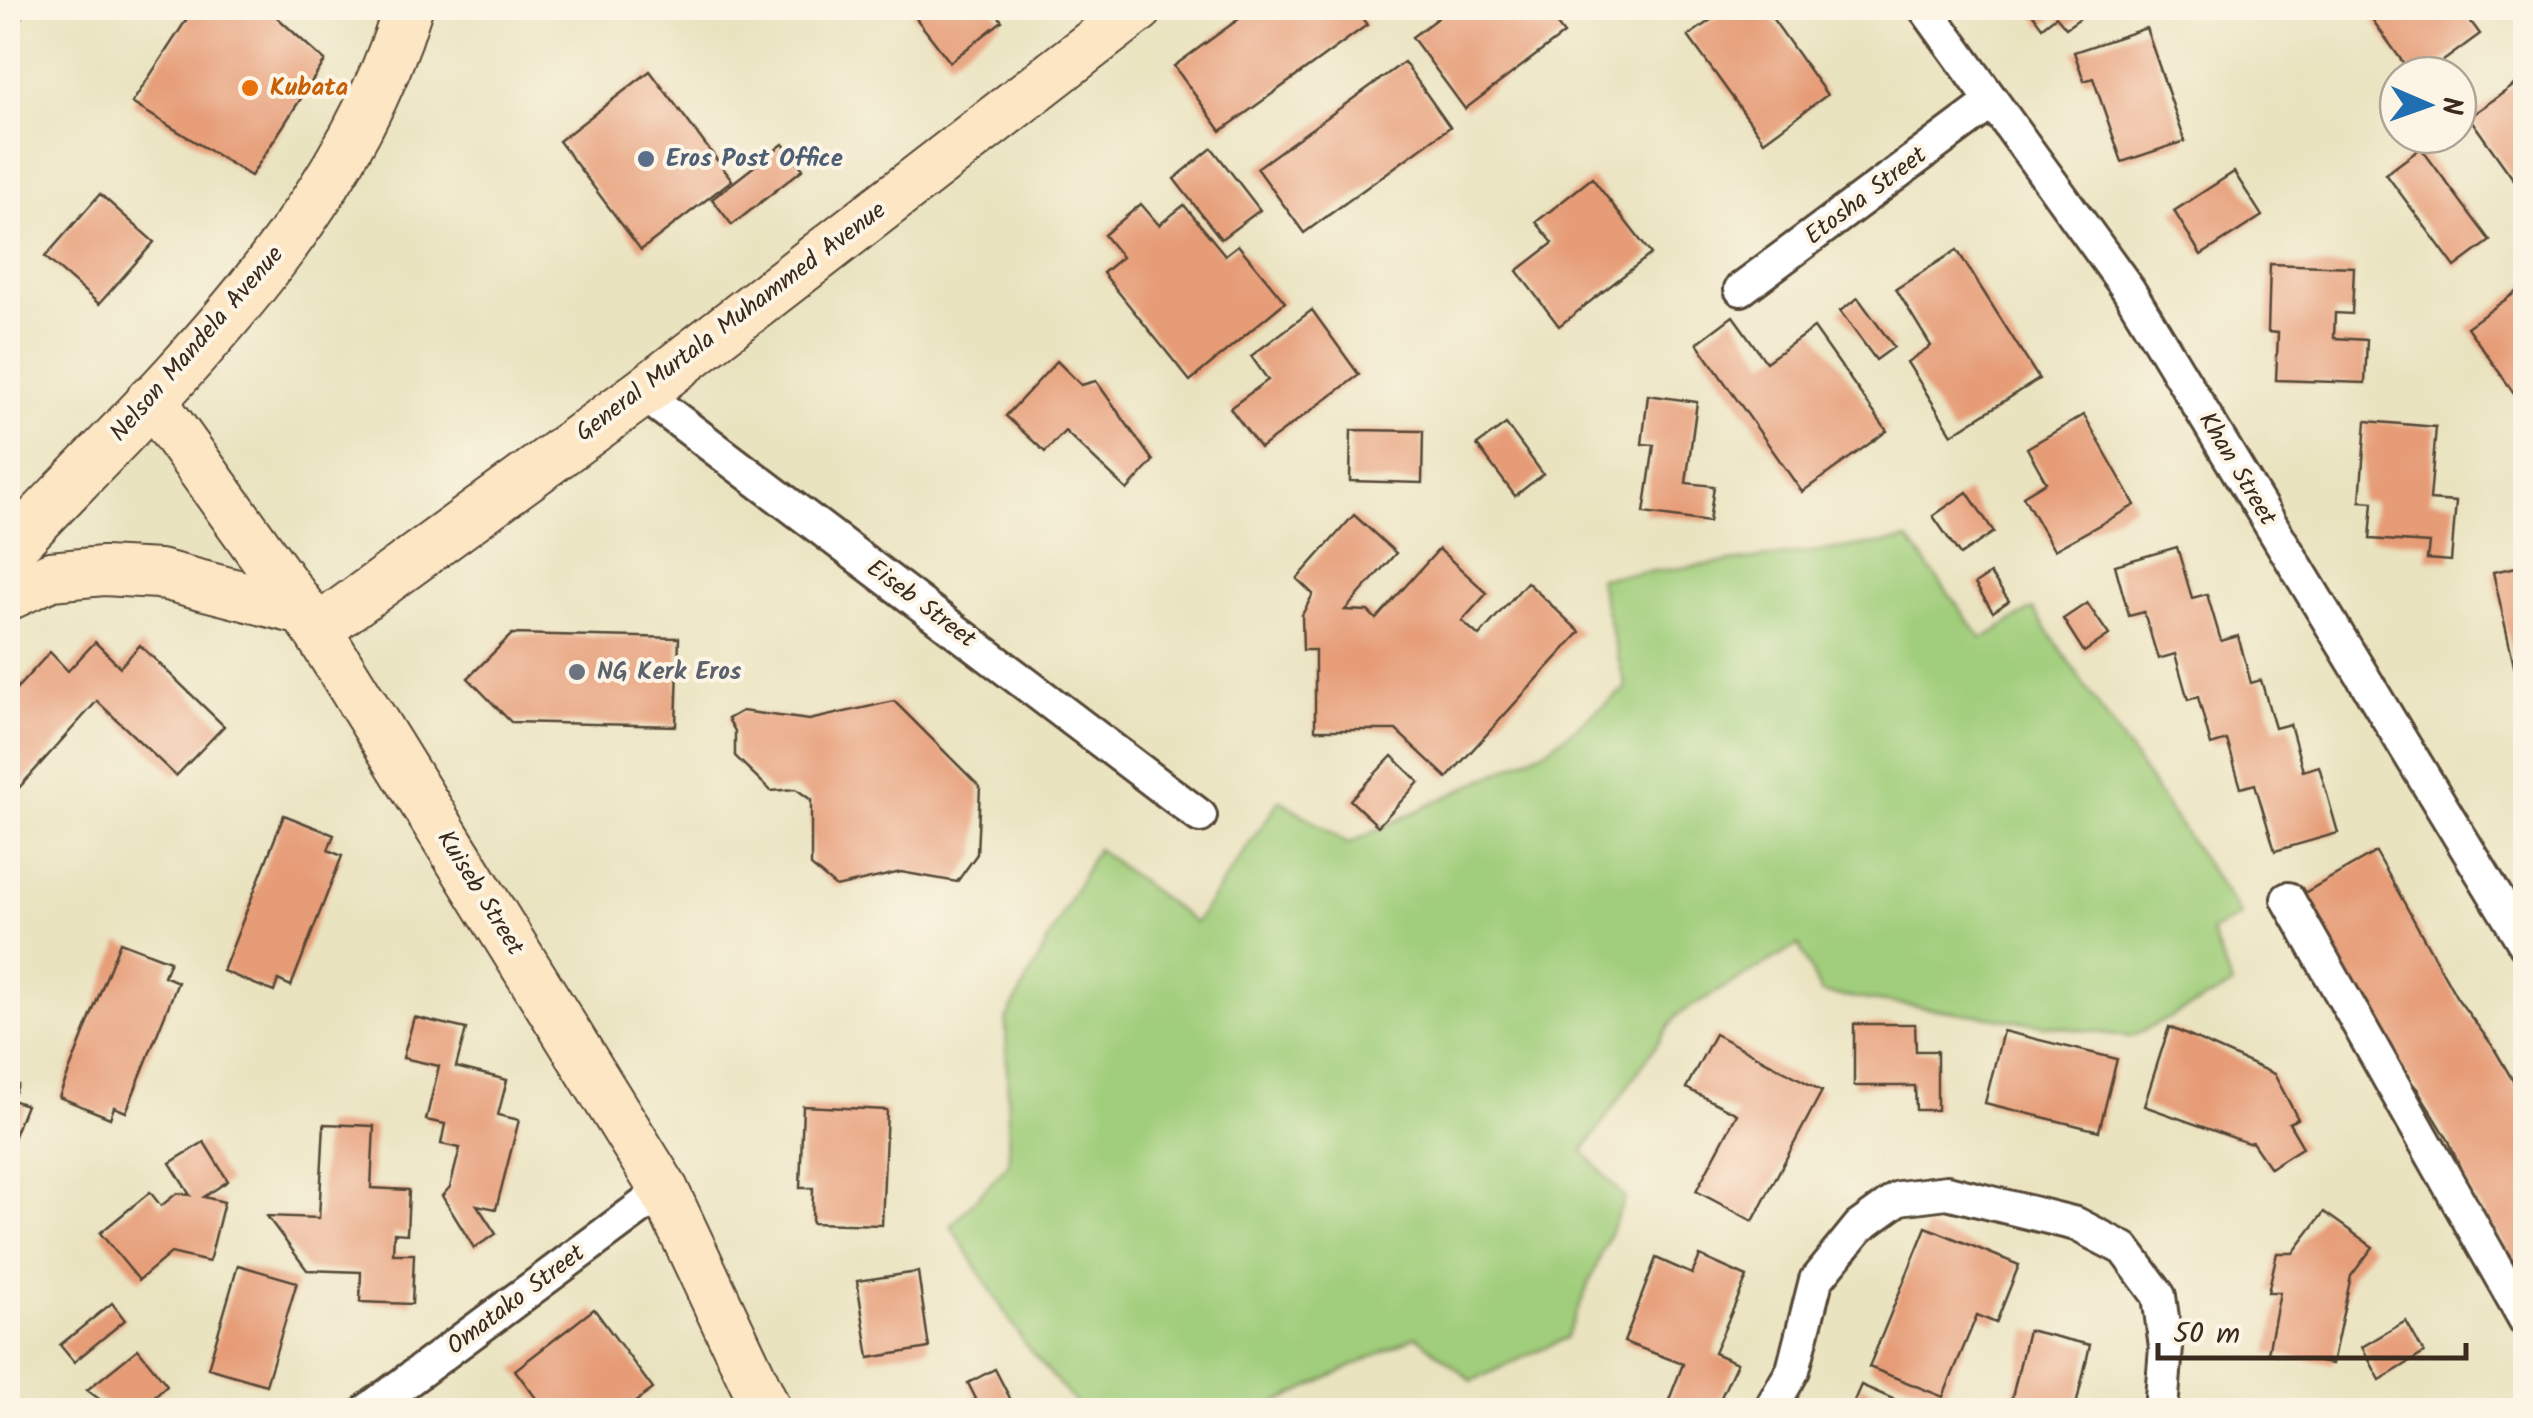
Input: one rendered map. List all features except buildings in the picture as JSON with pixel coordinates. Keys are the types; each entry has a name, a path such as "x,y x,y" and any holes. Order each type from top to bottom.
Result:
{"street":[{"name":"Nelson Mandela Avenue","path":"8,551 236,306 296,229 341,159 396,48 408,8"},
{"name":"General Murtala Muhammed Avenue","path":"310,620 642,393 1139,8"},
{"name":"Khan Street","path":"1925,8 2128,289 2526,946"},
{"name":"Etosha Street","path":"1741,289 1992,102"},
{"name":"Eiseb Street","path":"642,393 1200,816"},
{"name":"Kuiseb Street","path":"152,399 310,620 664,1190 767,1410"},
{"path":"8,596 51,576 103,571 140,573 175,578 310,620"},
{"path":"2288,899 2526,1321"},
{"name":"Omatako Street","path":"368,1410 664,1190"},
{"path":"1770,1410 1793,1370 1816,1280 1859,1228 1899,1198 1947,1192 2076,1224 2124,1250 2159,1296 2166,1347 2161,1410"}],"green space":[{"path":"1909,540 1982,639 2033,609 2241,916 2211,932 2232,986 2131,1037 1821,993 1799,945 1677,1015 1583,1151 1625,1198 1566,1338 1472,1381 1416,1336 1261,1410 1081,1410 1024,1343 951,1226 1009,1163 1006,1020 1097,849 1195,923 1280,800 1348,844 1549,748 1626,688 1598,578"}],"place":[{"name":"Kubata","path":"250,88"},
{"name":"Eros Post Office","path":"646,159"},
{"name":"NG Kerk Eros","path":"577,672"}]}
